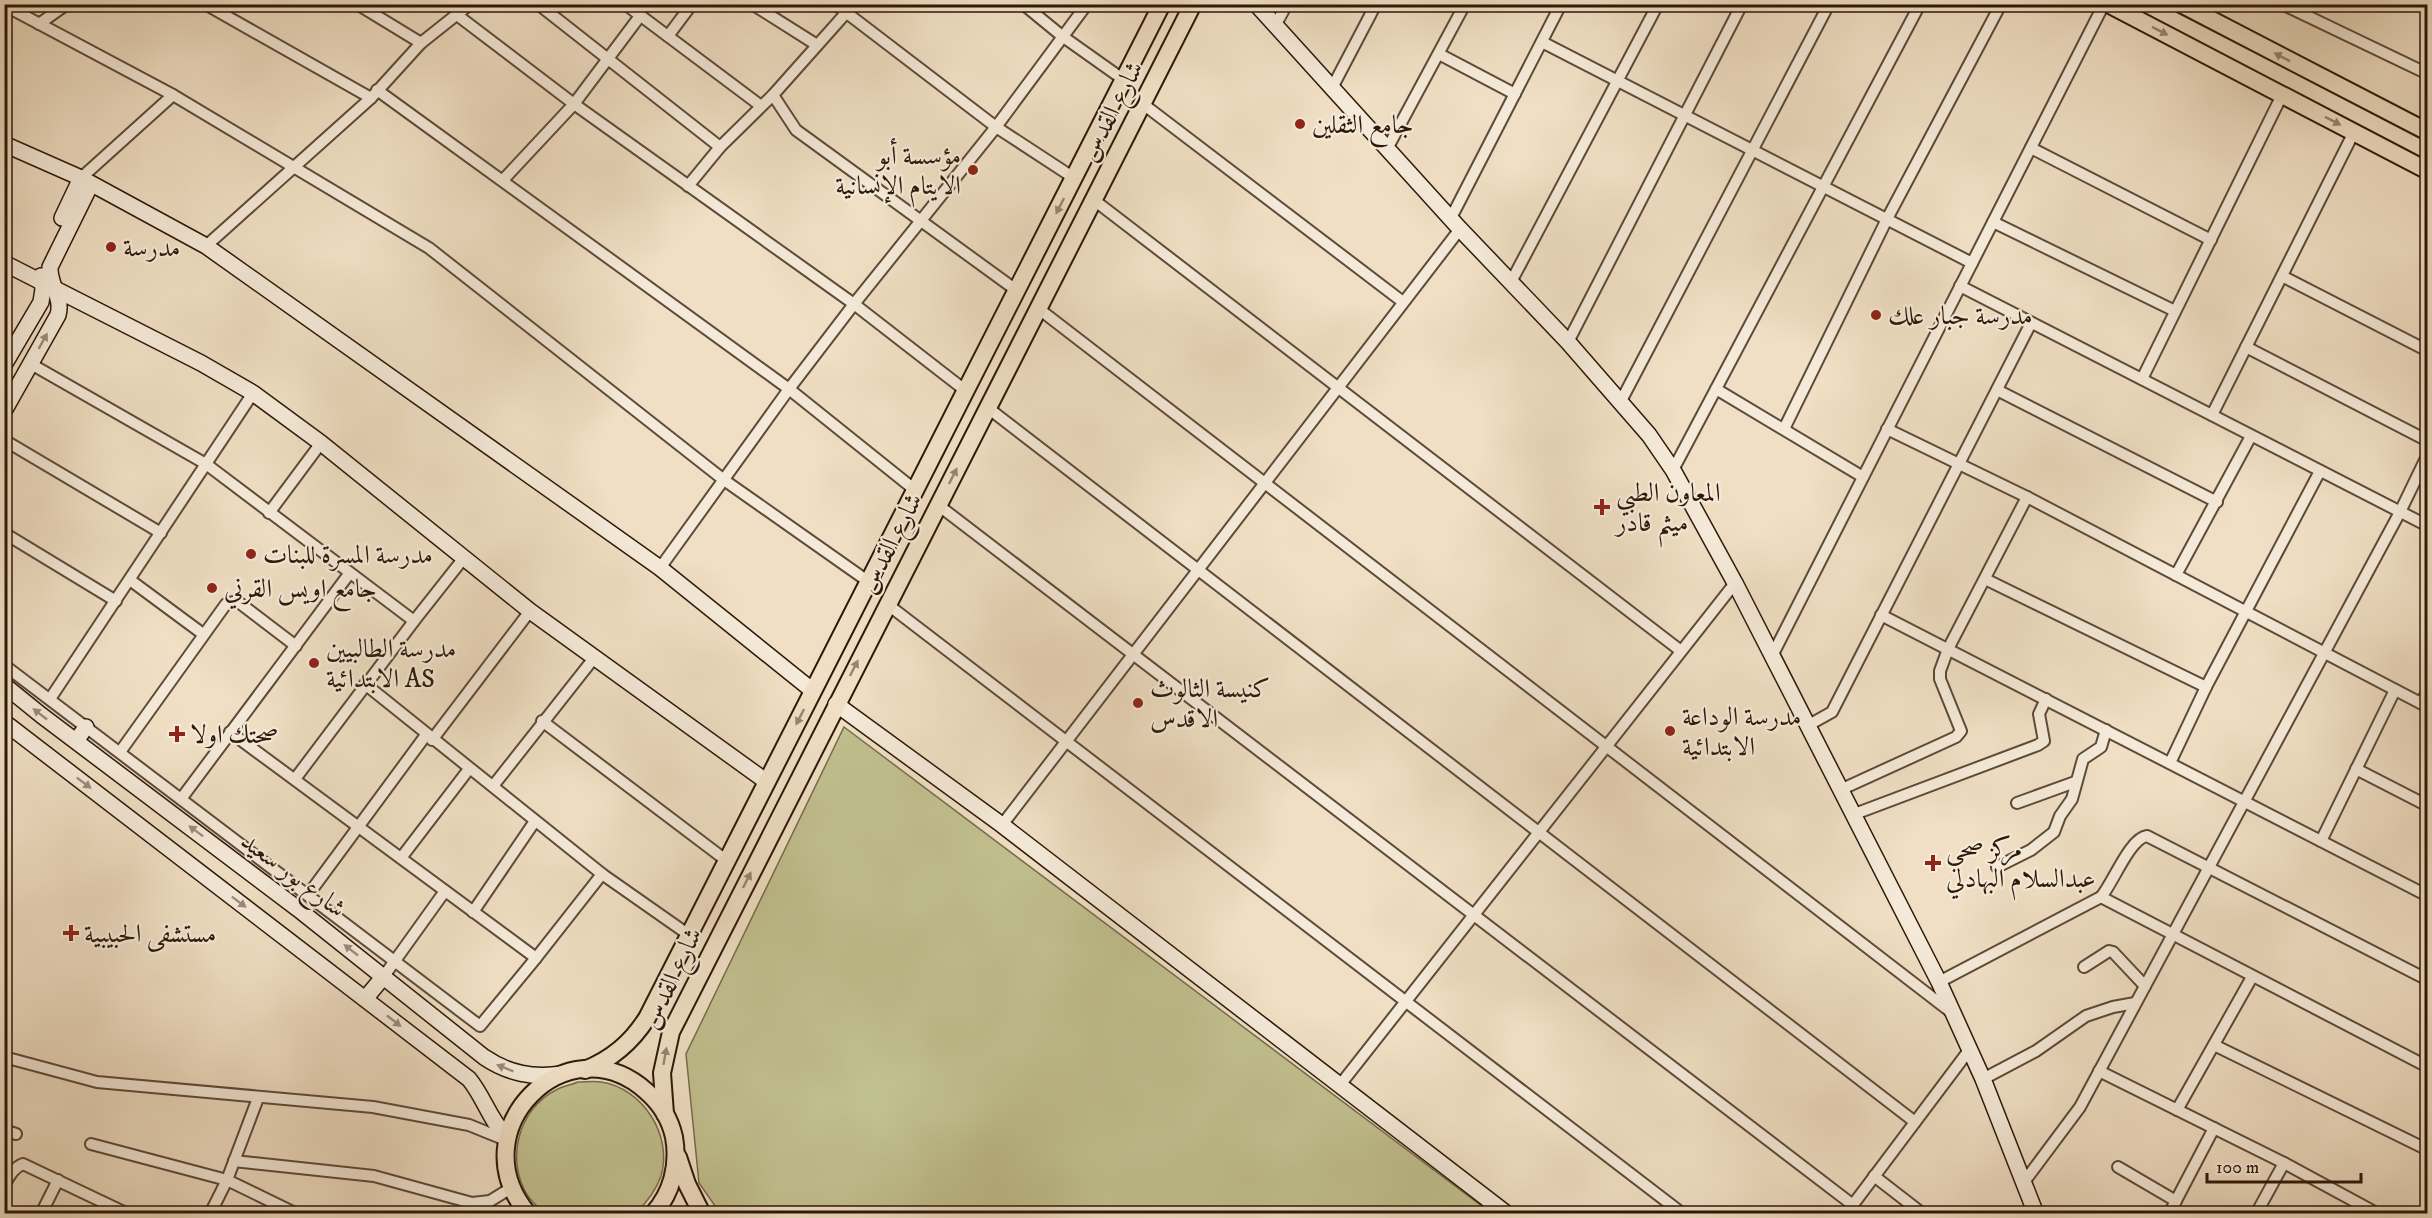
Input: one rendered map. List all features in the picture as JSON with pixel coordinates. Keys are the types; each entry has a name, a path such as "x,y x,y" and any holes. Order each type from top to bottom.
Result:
{"main road":[{"name":"شارع القدس","path":"585,1070 616,1053 640,1028 1162,4"},
{"name":"شارع القدس","path":"665,1114 662,1073 670,1032 1193,4"},
{"path":"2106,4 2427,171"},
{"path":"2181,4 2427,132"},
{"path":"1044,237 1068,250"},
{"path":"900,519 902,534 917,545"},
{"path":"888,544 900,543 909,547 917,545"},
{"path":"519,1204 506,1173 506,1138 512,1120 532,1092 546,1082 562,1074 585,1070 604,1071 631,1081 654,1098 665,1114 687,1184 702,1214"},
{"path":"653,1214 669,1189 675,1169 676,1148"}],"street":[{"path":"39,24 67,4"},
{"path":"206,4 374,94 504,180 789,389 915,490"},
{"path":"357,4 421,43"},
{"path":"206,246 295,168 374,94 421,43 470,4"},
{"path":"538,4 720,147"},
{"path":"625,4 761,106"},
{"path":"668,36 692,4"},
{"path":"752,4 818,45"},
{"path":"835,4 845,14 996,127 1074,178"},
{"path":"688,186 720,147 773,95 854,4"},
{"path":"1023,4 1062,36 1124,80"},
{"path":"660,568 789,389 996,127 1088,4"},
{"path":"1256,4 1621,401 1649,435 1673,470 1735,583 1939,982 1983,1079 2036,1214"},
{"path":"1275,26 1287,4"},
{"path":"1332,88 1376,4"},
{"path":"1387,149 1465,4"},
{"path":"1002,825 1403,302 1455,223 1515,94 1561,4"},
{"path":"1511,282 1658,4"},
{"path":"1568,342 1742,4"},
{"path":"1621,401 1829,4"},
{"path":"1673,470 1920,4"},
{"path":"1784,429 1887,219 2001,4"},
{"path":"1772,656 2106,4"},
{"path":"2282,4 2427,74"},
{"path":"4,5 173,95 429,248 724,480 869,582"},
{"path":"457,15 574,104 854,304 966,391"},
{"path":"504,180 574,104 640,16"},
{"path":"1542,42 1972,263"},
{"path":"1439,54 1515,94"},
{"path":"4,365 41,302 48,286 52,261 86,181 173,95"},
{"path":"773,95 796,130 1016,290"},
{"path":"2142,379 2282,95"},
{"path":"1143,104 1403,302"},
{"path":"2212,415 2354,132"},
{"path":"4,144 86,181 206,246 660,568 813,691"},
{"path":"2031,148 2211,240"},
{"path":"1094,200 1681,651"},
{"path":"1993,222 2175,311"},
{"path":"4,263 201,363 253,393 321,443 530,611 767,782"},
{"path":"2282,276 2427,351"},
{"path":"4,411 58,315 60,300 48,286"},
{"path":"1960,286 2427,526"},
{"path":"1038,309 1954,1014"},
{"path":"1807,726 1832,712 2031,323"},
{"path":"2246,347 2427,441"},
{"path":"31,364 206,464 414,621"},
{"path":"1716,389 1863,477"},
{"path":"1997,390 2217,502"},
{"path":"50,699 253,393"},
{"path":"988,408 1915,1122"},
{"path":"1887,429 2027,497 2424,705 2427,690"},
{"path":"2176,575 2251,436"},
{"path":"4,440 161,532"},
{"path":"269,513 321,443"},
{"path":"2025,1182 2080,1107 2322,652 2400,512 2427,454"},
{"path":"2170,763 2206,687 2320,471"},
{"path":"1839,790 1956,737 1961,731 1940,679 1940,671 1948,649 2027,497"},
{"path":"938,505 1474,915 1850,1209 1970,1049"},
{"path":"4,533 116,601"},
{"path":"295,779 365,684 464,559"},
{"path":"181,799 349,574"},
{"path":"1985,579 2206,687"},
{"path":"130,580 202,634"},
{"path":"1340,1085 1735,583"},
{"path":"120,752 202,634 226,604 237,601 296,646"},
{"path":"887,604 1683,1214"},
{"path":"308,895 429,737 530,611"},
{"path":"1881,615 2427,896"},
{"path":"492,786 594,658"},
{"path":"4,665 480,1026 602,874"},
{"path":"365,684 602,874 689,935"},
{"name":"شارع بور سعيد","path":"4,685 384,976 496,1065 531,1076 562,1074"},
{"path":"2321,841 2395,690"},
{"path":"1852,815 2038,745 2044,741 2039,714 2046,699"},
{"path":"836,704 1002,825 1507,1214"},
{"path":"542,722 727,861"},
{"path":"76,741 86,727"},
{"path":"7,729 469,1079 506,1138"},
{"path":"1997,867 2031,850 2050,837 2060,816 2072,799 2083,759 2101,747 2106,730"},
{"path":"230,732 536,958"},
{"path":"401,858 469,769"},
{"path":"2356,769 2427,806"},
{"path":"2017,803 2075,782"},
{"path":"473,912 535,820"},
{"path":"1939,982 2101,897 2136,841 2147,836 2427,980"},
{"path":"365,999 445,891"},
{"path":"2101,897 2252,977 2427,1064"},
{"path":"2084,967 2109,951 2113,952 2123,966 2145,986"},
{"path":"2177,1110 2252,977"},
{"path":"1983,1079 2036,1051 2086,1016 2135,1003"},
{"path":"2214,1045 2427,1150"},
{"path":"4,1057 97,1082 258,1098 312,1100 384,1109 469,1125 506,1138"},
{"path":"2099,1071 2284,1163 2378,1214"},
{"path":"210,1214 227,1180 258,1098"},
{"path":"2169,1214 2214,1128"},
{"path":"4,1130 16,1134"},
{"path":"91,1144 227,1180 297,1214"},
{"path":"234,1161 374,1176 472,1203 490,1201 519,1204"},
{"path":"2256,1214 2284,1163"},
{"path":"4,1186 12,1173 23,1164 125,1213"},
{"path":"2118,1167 2176,1201"},
{"path":"1874,1176 1923,1214"},
{"path":"41,1214 58,1180"}],"shaded area":[{"path":"844,727 1491,1213 720,1213 699,1183 686,1054"},
{"path":"578,1082 601,1082 616,1086 630,1094 642,1104 658,1130 663,1145 664,1161 661,1176 651,1196 636,1213 544,1213 530,1198 521,1182 517,1167 517,1152 524,1123 543,1099 559,1089"}],"place":[{"name":"جامع الثقلين","path":"1300,124"},
{"name":"مؤسسة أبو الايتام الإنسانية","path":"973,170"},
{"name":"مدرسة","path":"111,247"},
{"name":"مدرسة جبار علك","path":"1876,315"},
{"name":"المعاون الطبي ميثم قادر","path":"1602,507"},
{"name":"مدرسة المسرة للبنات","path":"251,554"},
{"name":"جامع اويس القرني","path":"212,588"},
{"name":"مدرسة الطالبيين الابتدائية AS","path":"314,663"},
{"name":"كنيسة الثالوث الاقدس","path":"1138,703"},
{"name":"مدرسة الوداعة الابتدائية","path":"1670,731"},
{"name":"صحتك اولا","path":"177,734"},
{"name":"مركز صحي عبدالسلام البهادلي","path":"1933,863"},
{"name":"مستشفى الحبيبية","path":"71,933"}]}
